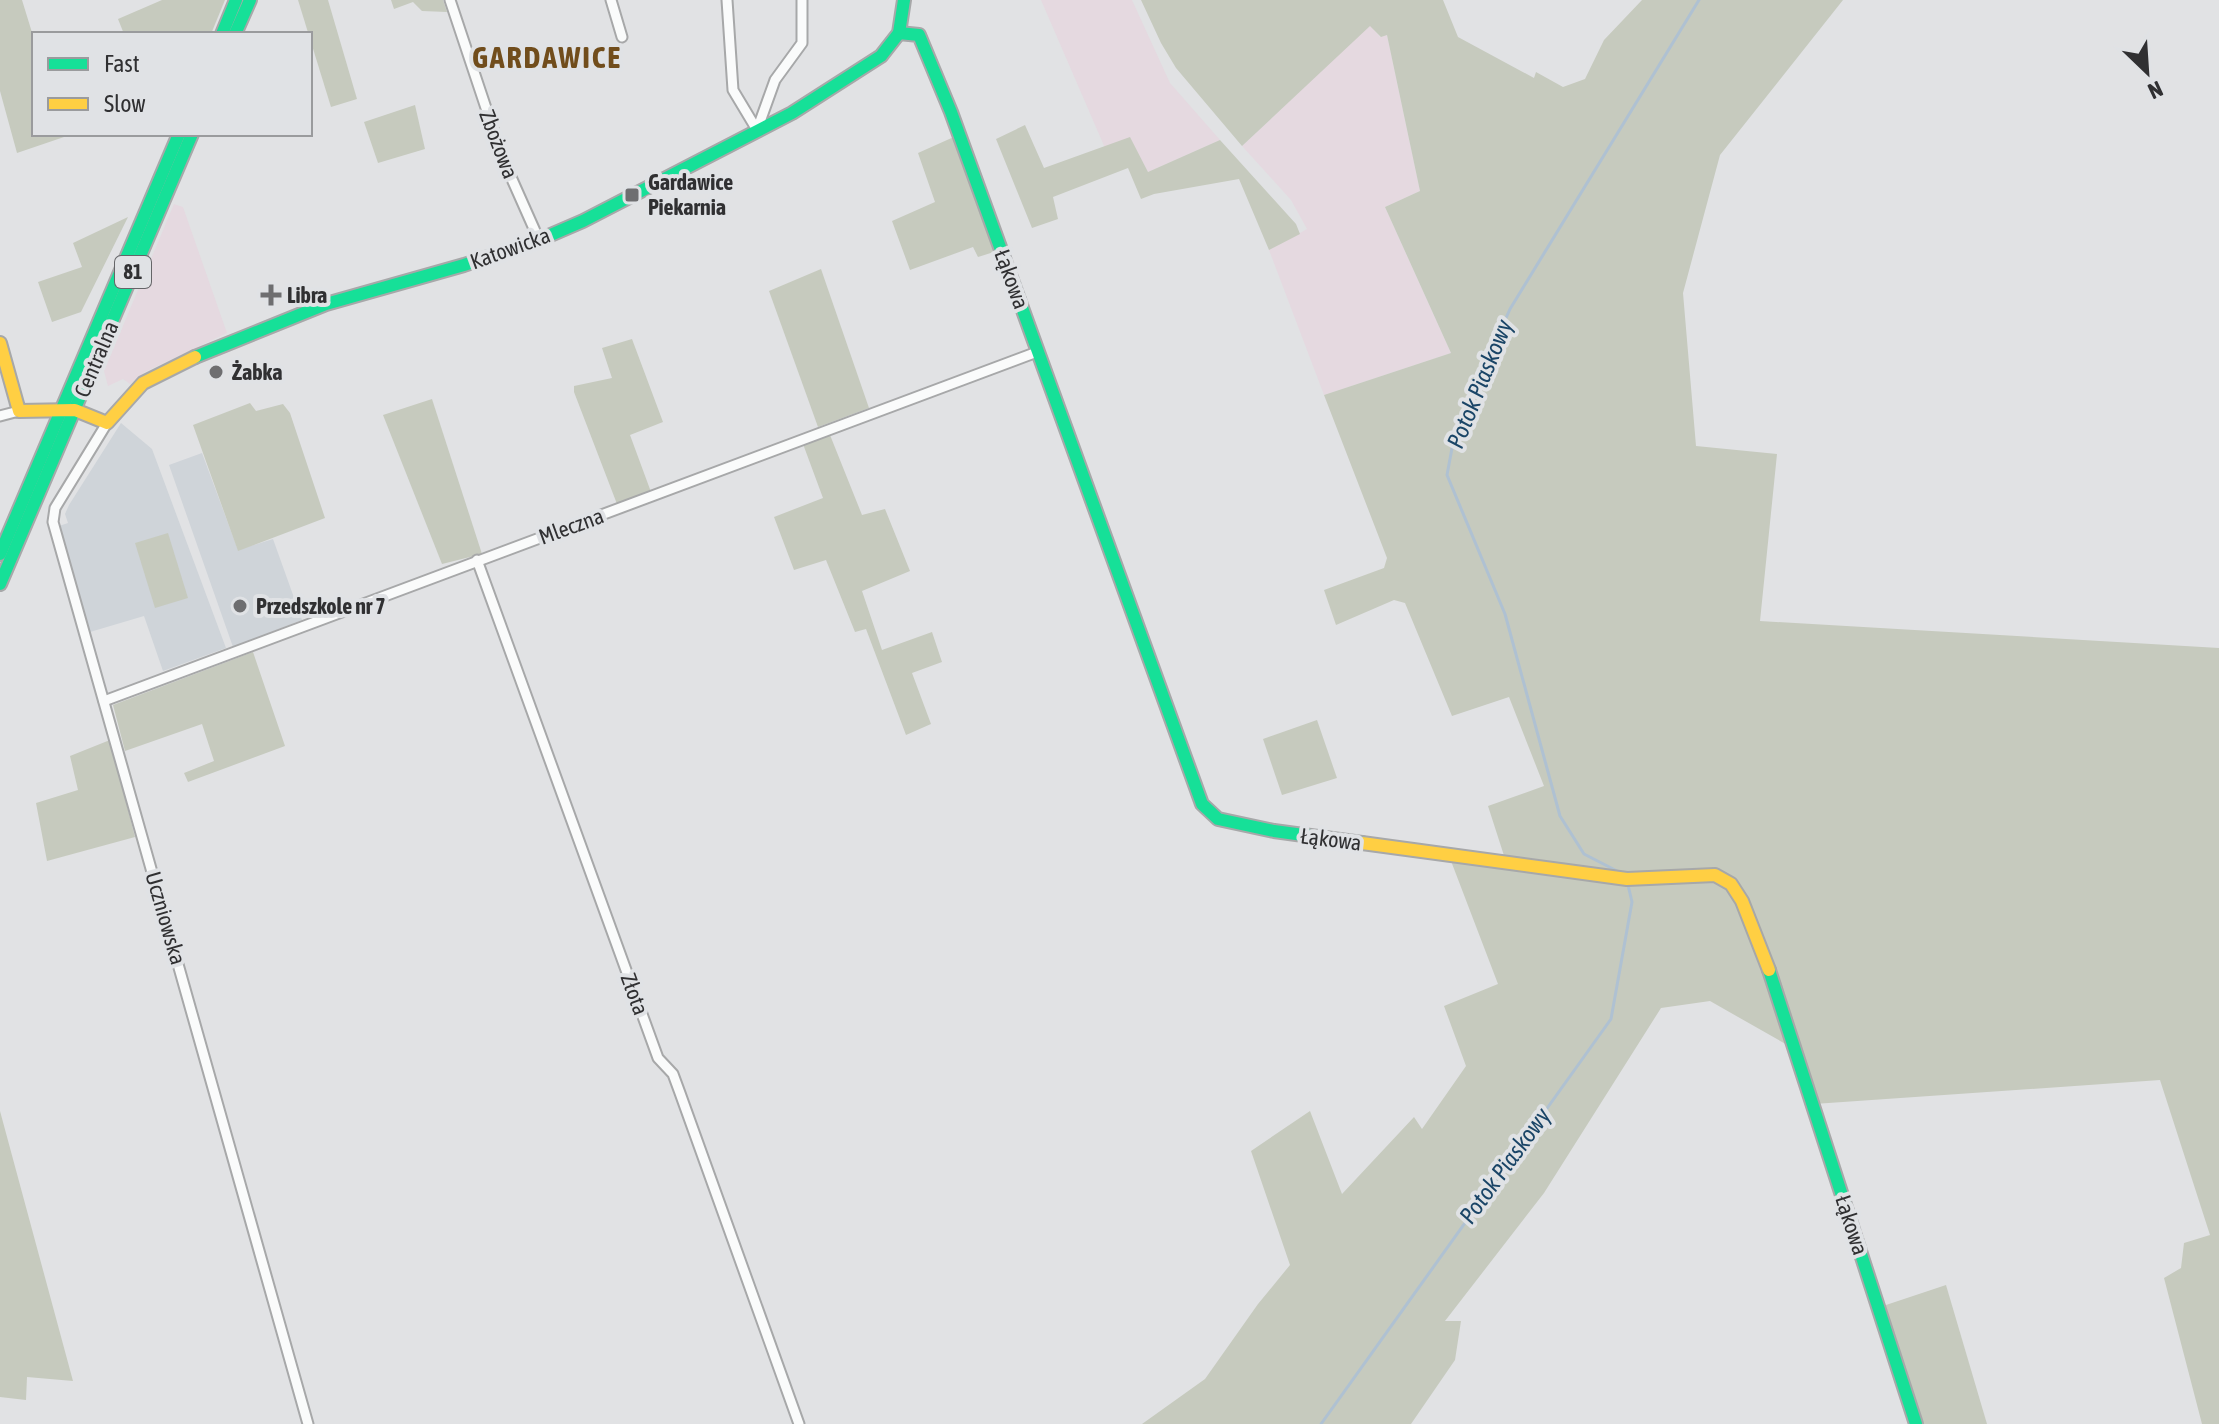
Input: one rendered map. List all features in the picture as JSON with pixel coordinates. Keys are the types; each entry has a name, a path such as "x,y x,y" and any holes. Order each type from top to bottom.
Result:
{"street":[{"path":"223,32 236,0"},
{"path":"236,32 250,0"},
{"name":"Zbożowa","path":"450,0 503,159 539,240"},
{"path":"611,0 622,37"},
{"path":"727,0 733,90 757,130"},
{"path":"757,130 775,80 802,43 802,0"},
{"path":"899,33 904,0"},
{"name":"Katowicka","path":"107,423 143,383 219,346 326,304 464,265 539,240 583,221 823,95 869,66 891,46 899,33"},
{"name":"Łąkowa","path":"899,33 919,35 933,66 1202,804 1218,819 1274,831 1627,879 1715,875 1731,884 1742,901 1775,988 1916,1424"},
{"name":"Centralna","path":"0,584 178,136"},
{"name":"Centralna","path":"0,554 191,136"},
{"path":"0,343 19,411"},
{"name":"Mleczna","path":"104,701 1037,352"},
{"path":"0,416 19,411 68,410 107,423"},
{"name":"Uczniowska","path":"107,423 53,515 308,1424"},
{"name":"Złota","path":"477,560 658,1058 673,1074 799,1424"}],"shaded area":[{"path":"0,0 22,0 32,32 32,136 64,137 17,153 0,91"},
{"path":"162,0 225,0 212,32 123,32 118,19"},
{"path":"298,0 328,0 357,99 331,107 312,45 312,32 308,32"},
{"path":"391,0 443,0 447,12 422,11 413,2 394,9"},
{"path":"1041,0 1132,0 1170,83 1220,140 1148,172 1130,138 1105,148"},
{"path":"1141,0 1443,0 1458,37 1534,78 1536,72 1563,87 1585,79 1604,40 1642,0 1843,0 1720,155 1683,293 1696,446 1777,454 1760,621 2219,648 2219,1424 2202,1424 2164,1278 2181,1268 2184,1243 2210,1235 2160,1080 1814,1104 1789,1046 1710,1001 1661,1008 1544,1193 1445,1321 1461,1321 1455,1360 1411,1424 1142,1424 1205,1379 1290,1265 1251,1151 1310,1111 1342,1194 1414,1117 1422,1129 1466,1066 1444,1006 1498,984 1451,861 1508,868 1488,806 1544,786 1509,697 1452,716 1405,603 1394,600 1336,625 1324,590 1384,568 1387,558 1324,395 1451,353 1385,207 1420,191 1387,35 1381,37 1370,26 1242,146 1176,68"},
{"path":"1370,25 1380,37 1387,35 1420,191 1385,207 1451,353 1324,395 1269,250 1307,229 1291,200 1242,146"},
{"path":"415,105 425,149 378,163 364,122"},
{"path":"1025,125 1044,168 1130,137 1148,172 1220,140 1296,224 1300,234 1269,250 1239,179 1141,199 1128,168 1053,197 1058,219 1032,228 996,139"},
{"path":"956,136 994,252 978,257 973,247 910,270 892,221 935,202 918,153"},
{"path":"174,204 183,207 227,333 145,372 130,384 123,379 108,386 104,371"},
{"path":"128,217 81,312 52,322 38,282 82,267 73,243"},
{"path":"821,269 869,408 818,427 769,291"},
{"path":"632,339 663,422 630,435 651,492 617,504 574,386 612,378 602,348"},
{"path":"432,399 482,554 442,564 383,415"},
{"path":"250,403 256,411 283,404 290,413 325,518 238,551 193,425"},
{"path":"121,423 152,449 226,648 163,671 144,616 90,632 59,526 68,523 65,514 69,505"},
{"path":"830,435 862,515 885,509 910,571 862,591 882,650 932,632 942,662 912,673 931,724 906,735 866,629 855,632 826,560 794,570 774,517 823,498 803,444"},
{"path":"202,453 238,550 273,539 302,620 233,647 169,465"},
{"path":"168,533 188,598 155,608 135,543"},
{"path":"253,652 285,746 188,782 184,773 214,761 202,724 125,751 113,705"},
{"path":"1317,720 1337,778 1282,795 1263,739"},
{"path":"110,740 135,837 47,861 36,803 78,790 70,756"},
{"path":"0,1111 73,1381 27,1377 26,1400 0,1397"},
{"path":"1946,1285 1987,1424 1921,1424 1883,1306"}],"waterway":[{"name":"Potok Piaskowy","path":"1617,871 1584,854 1560,816 1505,614 1447,475 1455,432 1510,309 1699,0"},
{"name":"Potok Piaskowy","path":"1321,1424 1611,1019 1632,902 1628,885"}],"traffic: fast":[{"path":"223,32 236,0"},
{"path":"236,32 250,0"},
{"path":"195,357 326,304 464,265 539,240 583,221 792,113 881,56 899,33 904,0"},
{"path":"899,33 919,35 951,112 1202,804 1218,819 1274,831 1362,843"},
{"path":"0,554 178,136"},
{"path":"0,584 191,136"},
{"path":"1769,970 1916,1424"}],"traffic: slow":[{"path":"0,343 19,411 75,410 107,423 143,383 195,357"},
{"path":"1362,843 1627,879 1715,875 1731,884 1742,901 1769,970"}],"place":[{"name":"Gardawice Piekarnia","path":"632,195"},
{"name":"Libra","path":"271,295"},
{"name":"Żabka","path":"216,372"},
{"name":"Przedszkole nr 7","path":"240,606"}],"district":[{"name":"GARDAWICE","path":"547,58"}]}
